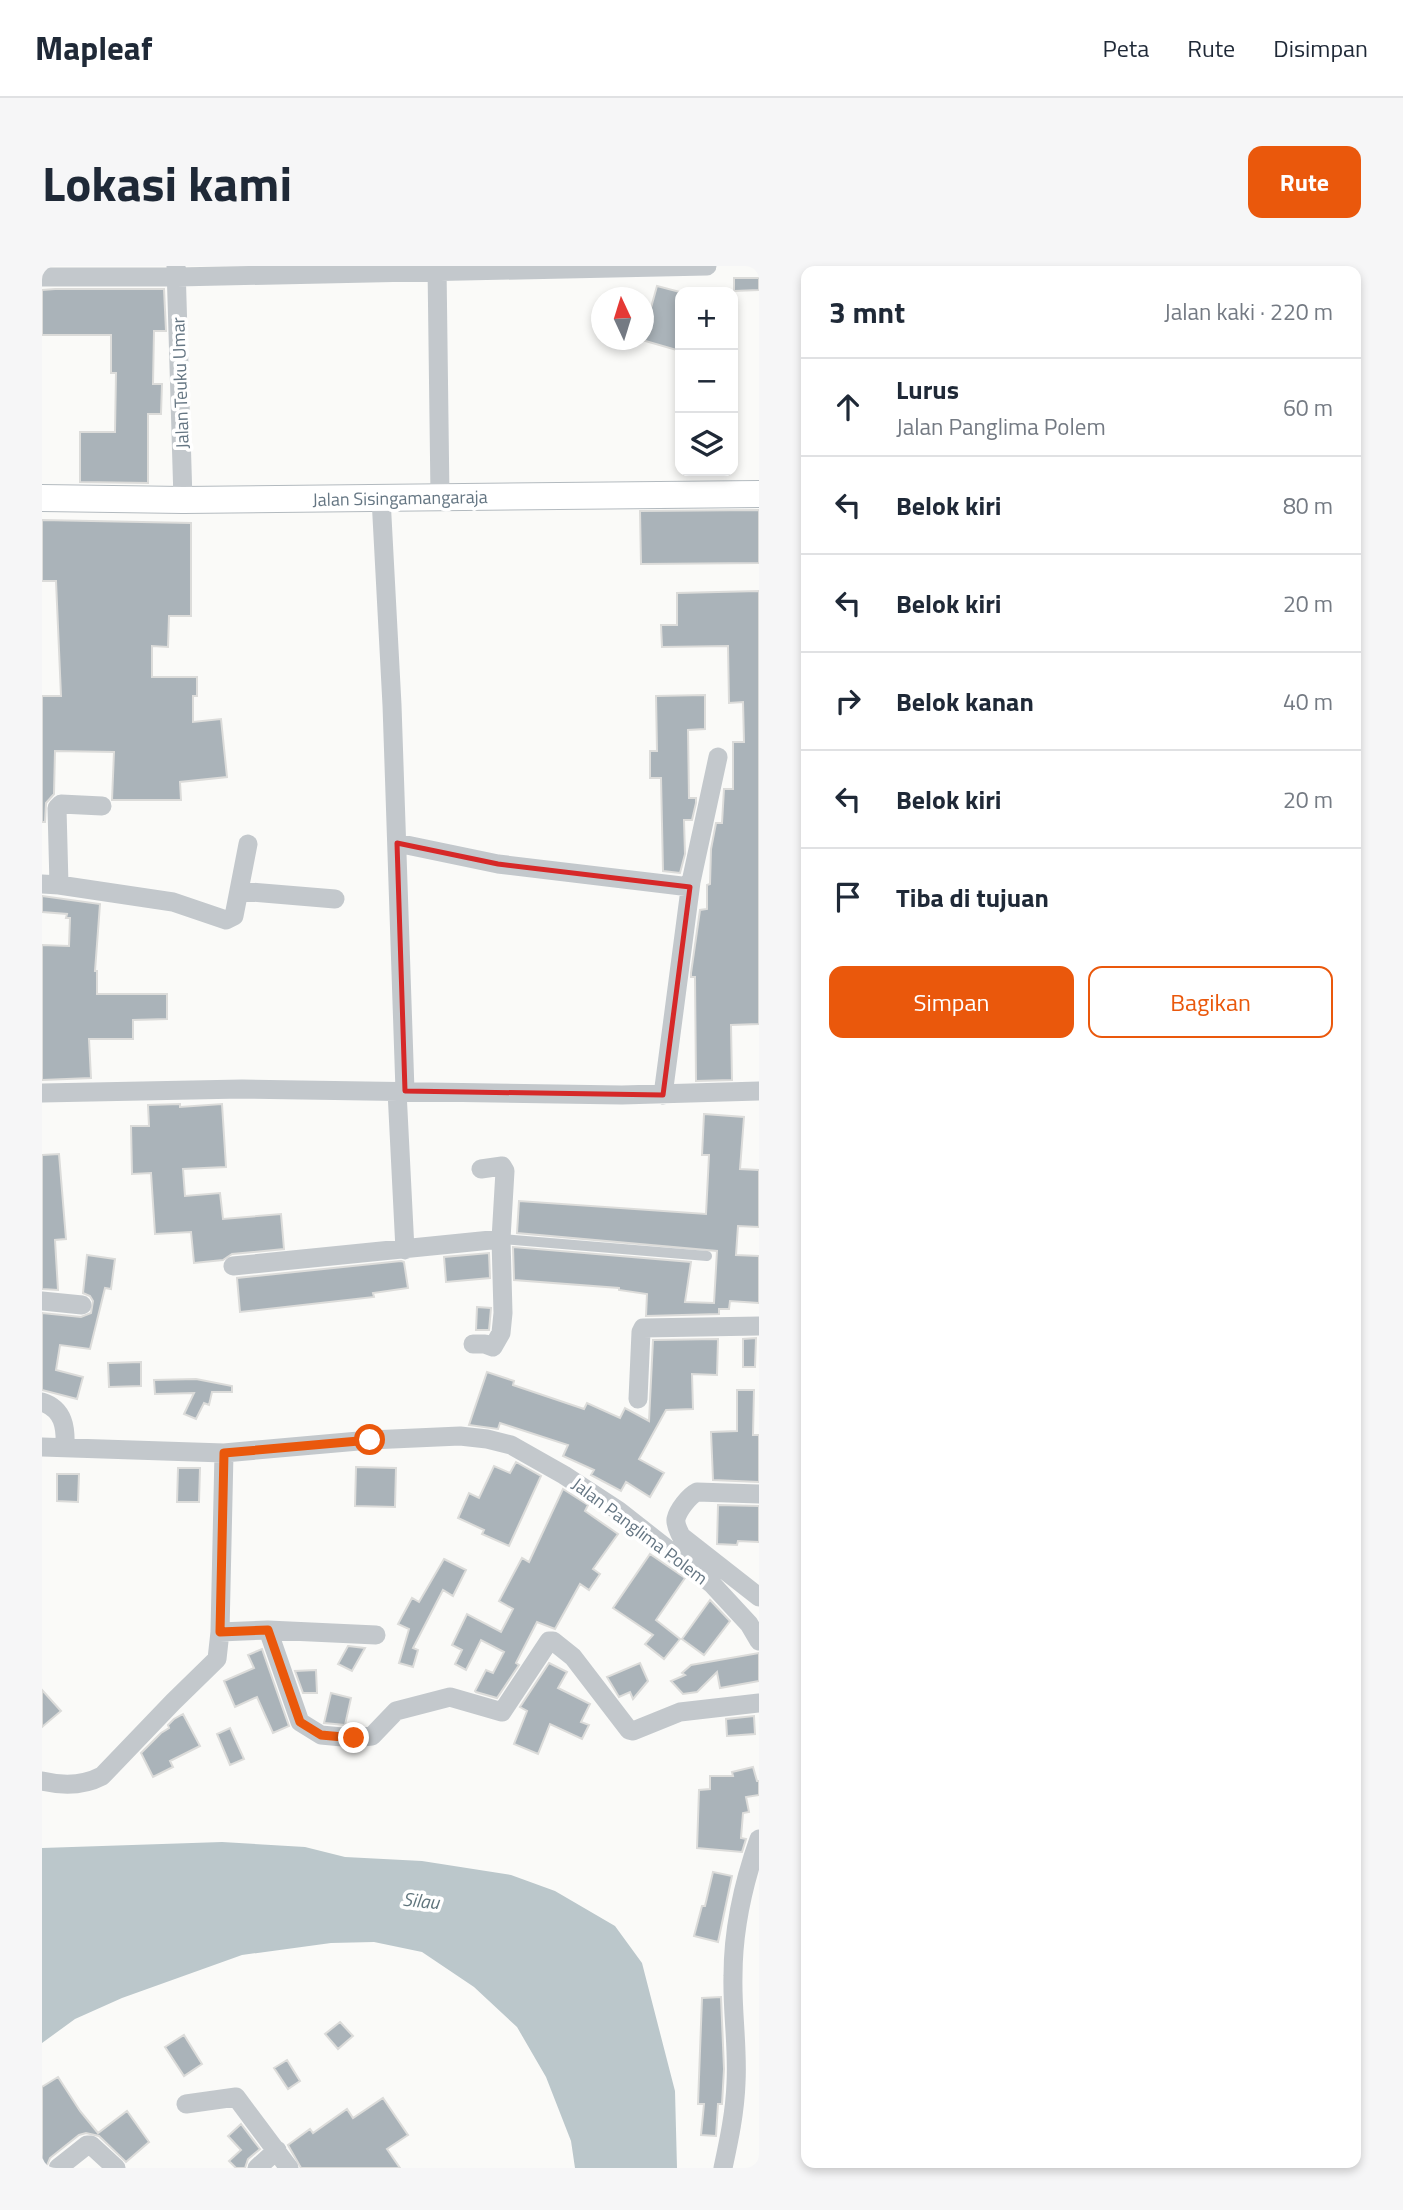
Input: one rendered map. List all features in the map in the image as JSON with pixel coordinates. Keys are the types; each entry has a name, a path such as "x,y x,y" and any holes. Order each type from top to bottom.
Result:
{"street":[{"path":"42,277 177,271 707,266"},
{"path":"437,269 440,497"},
{"name":"Jalan Teuku Umar","path":"177,271 183,500"},
{"name":"Jalan Sisingamangaraja","path":"42,498 183,500 759,494"},
{"path":"381,498 397,843 405,1250"},
{"path":"663,1095 690,887 718,757"},
{"path":"102,806 61,804 57,808 51,885 173,902 226,920 234,916 247,844"},
{"path":"397,843 498,863 690,887"},
{"path":"239,891 335,899"},
{"path":"42,1093 242,1089 663,1095 759,1091"},
{"path":"473,1344 493,1347 501,1333 501,1239 505,1171 502,1166 481,1169"},
{"path":"233,1266 501,1239"},
{"path":"42,1301 82,1305"},
{"path":"638,1399 643,1328 759,1326"},
{"path":"42,1402 51,1405 59,1413 66,1432 65,1448"},
{"name":"Jalan Panglima Polem","path":"42,1447 224,1453 370,1440 460,1436 511,1445 565,1475 619,1511 712,1584 756,1629"},
{"path":"42,1782 76,1785 92,1782 111,1769 217,1659 224,1453"},
{"path":"759,1494 697,1492 676,1518 681,1536 759,1597"},
{"path":"220,1632 268,1630 376,1635"},
{"path":"268,1630 300,1722 321,1735 354,1738 372,1736 396,1711 450,1697 502,1712 551,1641 573,1657 629,1730 633,1731 680,1713 759,1703"},
{"path":"723,2168 736,2084 733,1977 735,1933 750,1891 759,1839"},
{"path":"186,2104 236,2097 289,2168"},
{"path":"58,2168 87,2145 91,2145 116,2168"},
{"path":"257,2168 277,2150"}],"lane":[{"path":"501,1239 707,1256"}],"highlighted area":[{"path":"397,843 498,864 690,887 663,1095 405,1091"}],"water":[{"name":"Silau","path":"222,1842 305,1847 345,1857 422,1861 511,1875 555,1891 615,1926 642,1963 675,2091 677,2168 575,2168 571,2141 546,2077 517,2027 474,1987 422,1952 374,1942 331,1943 242,1955 122,1998 75,2019 42,2043 42,1848"}],"building":[{"path":"734,278 759,278 759,290 738,291 738,287 734,287"},
{"path":"657,286 675,291 675,350 654,343 654,297"},
{"path":"164,289 166,331 154,331 153,384 162,384 161,414 148,414 148,483 80,482 80,432 115,432 116,373 111,373 111,335 42,335 42,290"},
{"path":"759,510 759,563 641,564 640,511"},
{"path":"42,520 191,523 191,616 169,616 168,647 152,646 152,677 197,677 197,696 193,696 193,722 221,719 227,777 180,782 181,800 112,800 114,752 55,751 54,794 46,803 45,822 42,822 42,696 61,696 56,581 42,581"},
{"path":"759,591 759,1024 731,1025 732,1080 696,1081 695,977 691,977 691,973 700,910 707,909 707,885 710,884 711,849 716,823 722,823 724,789 733,789 733,742 744,742 743,702 729,703 728,646 662,647 661,625 677,625 677,593"},
{"path":"705,695 705,729 688,730 689,798 696,798 696,803 692,820 684,820 685,854 680,873 663,871 661,778 650,778 650,751 657,751 656,696"},
{"path":"42,896 100,904 95,971 97,994 167,994 167,1019 133,1020 133,1039 89,1039 91,1078 42,1080 42,945 69,946 70,918 66,918 67,914 42,912"},
{"path":"180,1104 180,1107 222,1104 226,1167 183,1169 185,1196 220,1193 223,1219 281,1214 284,1249 232,1254 223,1260 194,1263 191,1232 155,1234 151,1173 132,1174 131,1126 149,1126 148,1105"},
{"path":"704,1114 744,1117 740,1169 759,1170 759,1227 738,1226 736,1255 759,1256 759,1303 730,1301 729,1309 719,1309 719,1314 646,1316 647,1294 619,1288 514,1280 513,1247 691,1262 685,1302 714,1303 717,1251 517,1233 519,1201 706,1214 709,1155 702,1155"},
{"path":"59,1154 66,1239 55,1240 58,1290 42,1289 42,1155"},
{"path":"489,1253 490,1278 446,1282 444,1257"},
{"path":"87,1255 115,1259 111,1289 105,1288 90,1349 60,1345 56,1370 83,1377 77,1399 42,1390 42,1313 81,1317 91,1313 93,1301 83,1293"},
{"path":"404,1262 408,1288 373,1293 374,1297 240,1312 237,1278"},
{"path":"477,1307 491,1308 489,1330 476,1330"},
{"path":"756,1338 755,1367 743,1367 743,1339"},
{"path":"718,1339 717,1375 692,1374 693,1409 666,1410 639,1459 664,1473 650,1497 626,1482 621,1491 591,1475 594,1470 563,1456 568,1445 500,1423 498,1429 469,1425 487,1372 514,1381 513,1385 584,1409 587,1403 620,1418 625,1408 649,1421 653,1340"},
{"path":"141,1362 141,1386 109,1387 108,1363"},
{"path":"196,1379 232,1386 232,1392 212,1392 209,1405 204,1403 196,1419 184,1414 194,1393 155,1394 154,1380"},
{"path":"737,1390 754,1390 753,1435 759,1435 759,1482 713,1480 711,1432 737,1431"},
{"path":"516,1462 541,1476 509,1546 482,1534 484,1530 458,1518 469,1493 479,1498 494,1466 510,1473"},
{"path":"356,1467 396,1468 395,1507 355,1506"},
{"path":"178,1468 200,1468 199,1502 177,1502"},
{"path":"57,1474 79,1474 78,1502 57,1501"},
{"path":"563,1489 588,1505 585,1511 618,1534 593,1569 600,1574 589,1590 580,1584 555,1629 537,1622 516,1663 519,1665 497,1698 476,1692 486,1670 493,1673 504,1652 481,1640 466,1670 455,1664 462,1650 452,1645 467,1614 501,1632 513,1609 499,1601 522,1558 529,1562"},
{"path":"718,1505 759,1506 759,1542 717,1544"},
{"path":"650,1554 685,1578 656,1620 680,1639 664,1659 645,1644 653,1635 613,1608"},
{"path":"444,1559 466,1570 453,1596 443,1590 413,1648 418,1650 413,1667 399,1663 409,1629 398,1624 412,1598 419,1602"},
{"path":"710,1600 730,1621 704,1655 682,1639"},
{"path":"348,1646 365,1648 352,1671 338,1664"},
{"path":"262,1649 289,1726 273,1733 257,1697 235,1707 224,1681 254,1668 248,1655"},
{"path":"759,1653 759,1681 720,1688 717,1672 697,1692 683,1694 671,1681 685,1675 682,1673 691,1665"},
{"path":"549,1663 567,1672 558,1688 590,1704 581,1722 589,1725 582,1739 550,1724 538,1754 514,1744 527,1711 520,1707"},
{"path":"640,1663 648,1681 633,1699 630,1692 619,1697 607,1677"},
{"path":"316,1670 317,1693 303,1693 295,1671"},
{"path":"42,1690 61,1711 42,1727"},
{"path":"331,1693 351,1698 345,1725 324,1723"},
{"path":"183,1714 200,1746 170,1761 173,1767 153,1777 141,1753 169,1728 168,1725 174,1719"},
{"path":"754,1716 755,1734 727,1736 726,1719"},
{"path":"230,1728 244,1759 230,1765 217,1734"},
{"path":"753,1767 759,1781 759,1795 746,1797 749,1812 743,1813 741,1838 746,1839 742,1852 697,1848 699,1790 710,1789 710,1776 733,1776 732,1772"},
{"path":"713,1872 732,1876 718,1942 694,1936"},
{"path":"721,1997 724,2069 722,2104 718,2104 716,2136 701,2135 704,2104 698,2104 702,1998"},
{"path":"340,2022 353,2036 338,2049 325,2034"},
{"path":"184,2035 202,2064 184,2076 165,2047"},
{"path":"287,2060 300,2081 288,2089 274,2068"},
{"path":"58,2077 98,2133 127,2111 149,2142 126,2162 99,2136 86,2133 79,2135 50,2158 46,2168 42,2168 42,2087"},
{"path":"383,2098 408,2135 387,2149 400,2168 301,2168 288,2145 310,2129 313,2133 347,2109 353,2118"},
{"path":"241,2124 260,2149 248,2159 245,2168 236,2168 229,2161 241,2150 228,2136"}],"route":[{"path":"354,1738 321,1735 300,1722 268,1630 220,1632 224,1453 370,1440"}]}
